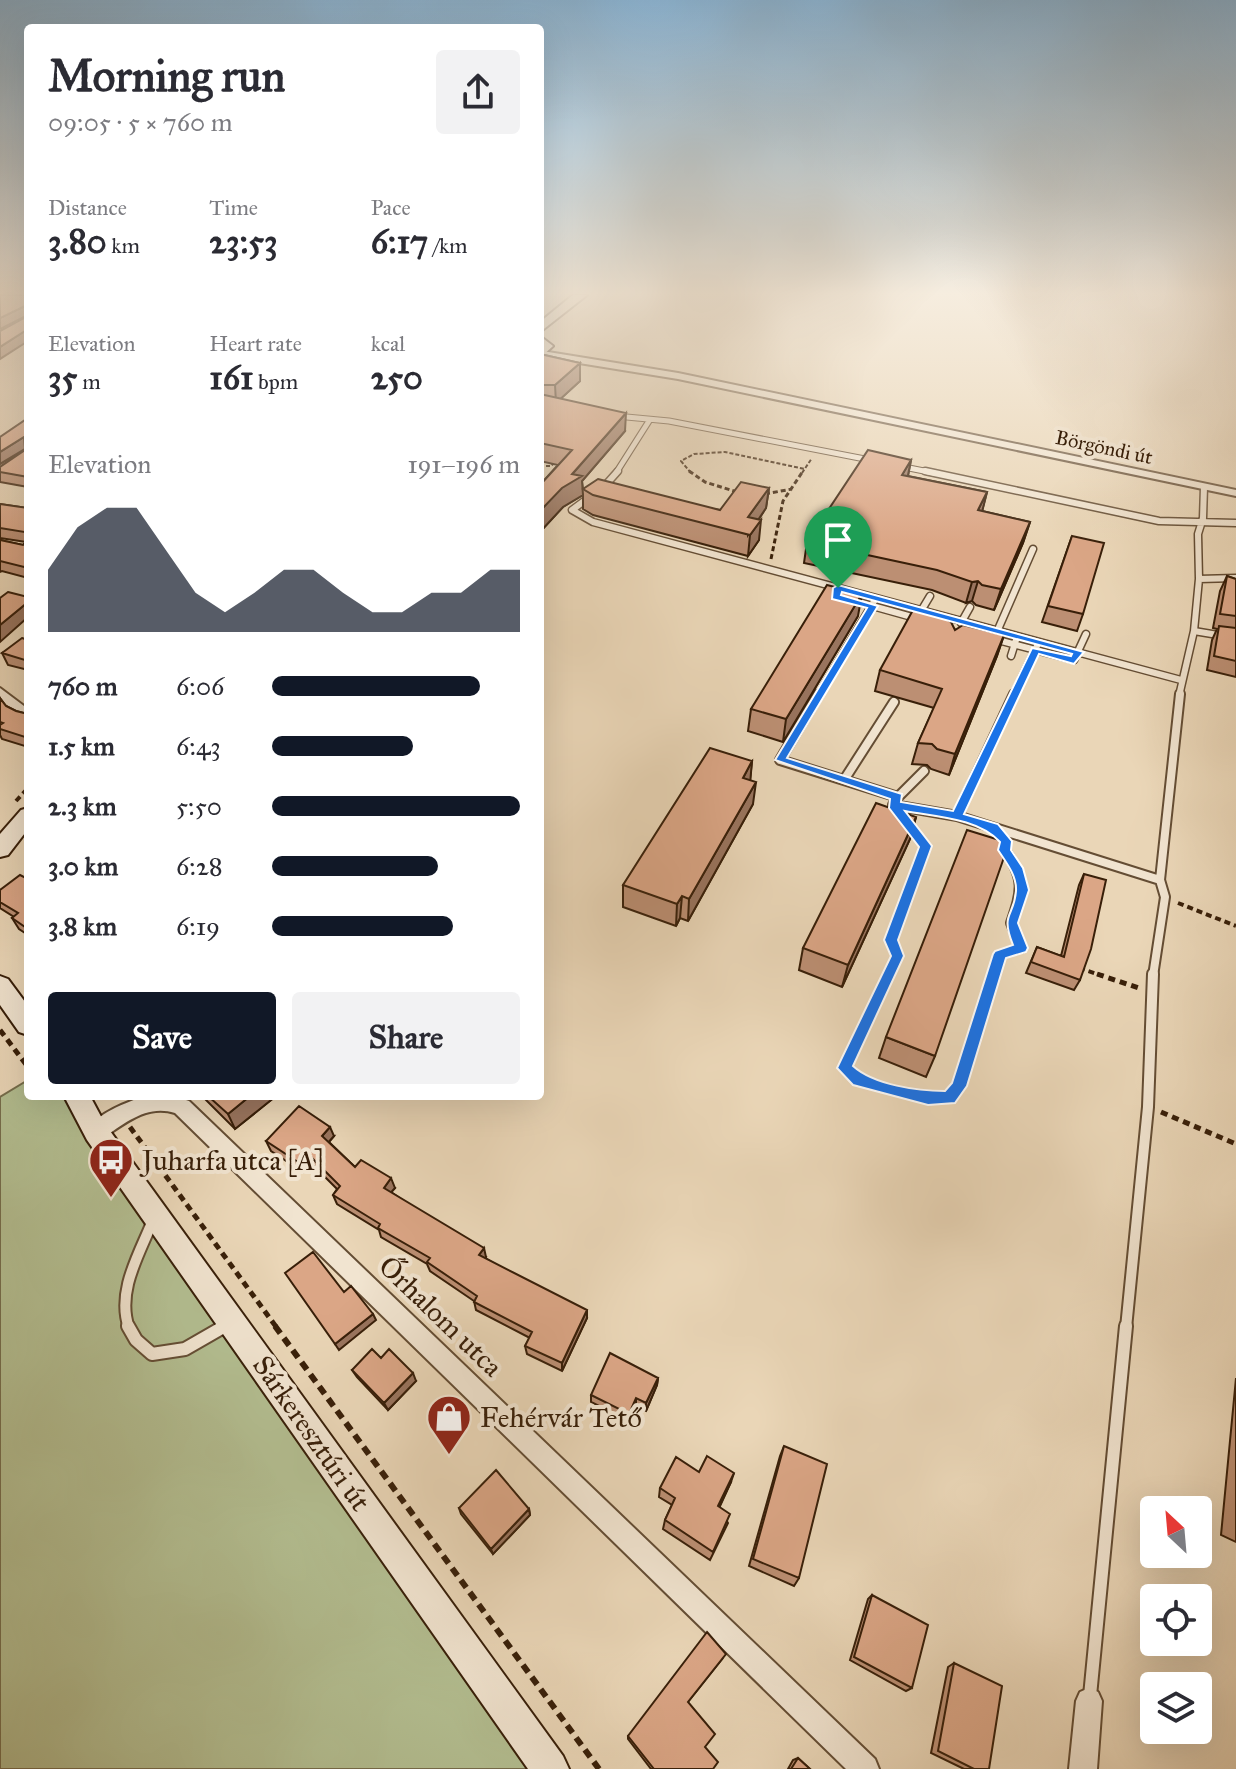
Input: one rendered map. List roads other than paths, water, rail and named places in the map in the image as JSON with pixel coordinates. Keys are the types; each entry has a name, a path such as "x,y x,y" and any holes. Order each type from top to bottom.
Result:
{"main road":[{"path":"0,849 15,825"},
{"path":"0,986 24,1019"},
{"name":"Sárkeresztúri út","path":"82,1100 109,1124 156,1212 550,1769"}],"street":[{"name":"Börgöndi út","path":"685,378 1236,493"},
{"path":"0,692 24,713"},
{"name":"Őrhalom utca","path":"109,1124 149,1101 168,1100 182,1107 865,1769"},
{"path":"1083,1769 1089,1701"}],"lane":[{"path":"612,416 669,421 881,462"},
{"path":"649,421 630,446 614,480 572,510 593,522 838,588 836,596 921,610 1181,680"},
{"path":"896,466 1159,521 1185,522 1203,518 1236,523"},
{"path":"1089,1701 1148,1107 1150,992 1165,897 1160,880 1181,680 1194,631 1199,579 1198,534 1203,518 1204,487"},
{"path":"981,647 994,639 1033,549"},
{"path":"1199,579 1236,578"},
{"path":"916,627 921,610 930,596"},
{"path":"875,602 919,619 1074,660 1086,634"},
{"path":"875,602 780,760 844,780 896,801 994,827 1160,880"},
{"path":"960,630 970,607"},
{"path":"1194,631 1236,638"},
{"path":"1011,656 1017,635"},
{"path":"957,816 1038,641"},
{"path":"844,780 894,702"},
{"path":"896,801 924,771"},
{"path":"994,827 1006,841 1005,850 1017,868 1022,890 1011,923 1021,948"},
{"path":"156,1212 127,1285 123,1317 134,1342 152,1354 185,1349 233,1322"}],"place":[{"name":"Juharfa utca [A]","path":"111,1199"},
{"name":"Fehérvár Tető","path":"449,1456"}]}
